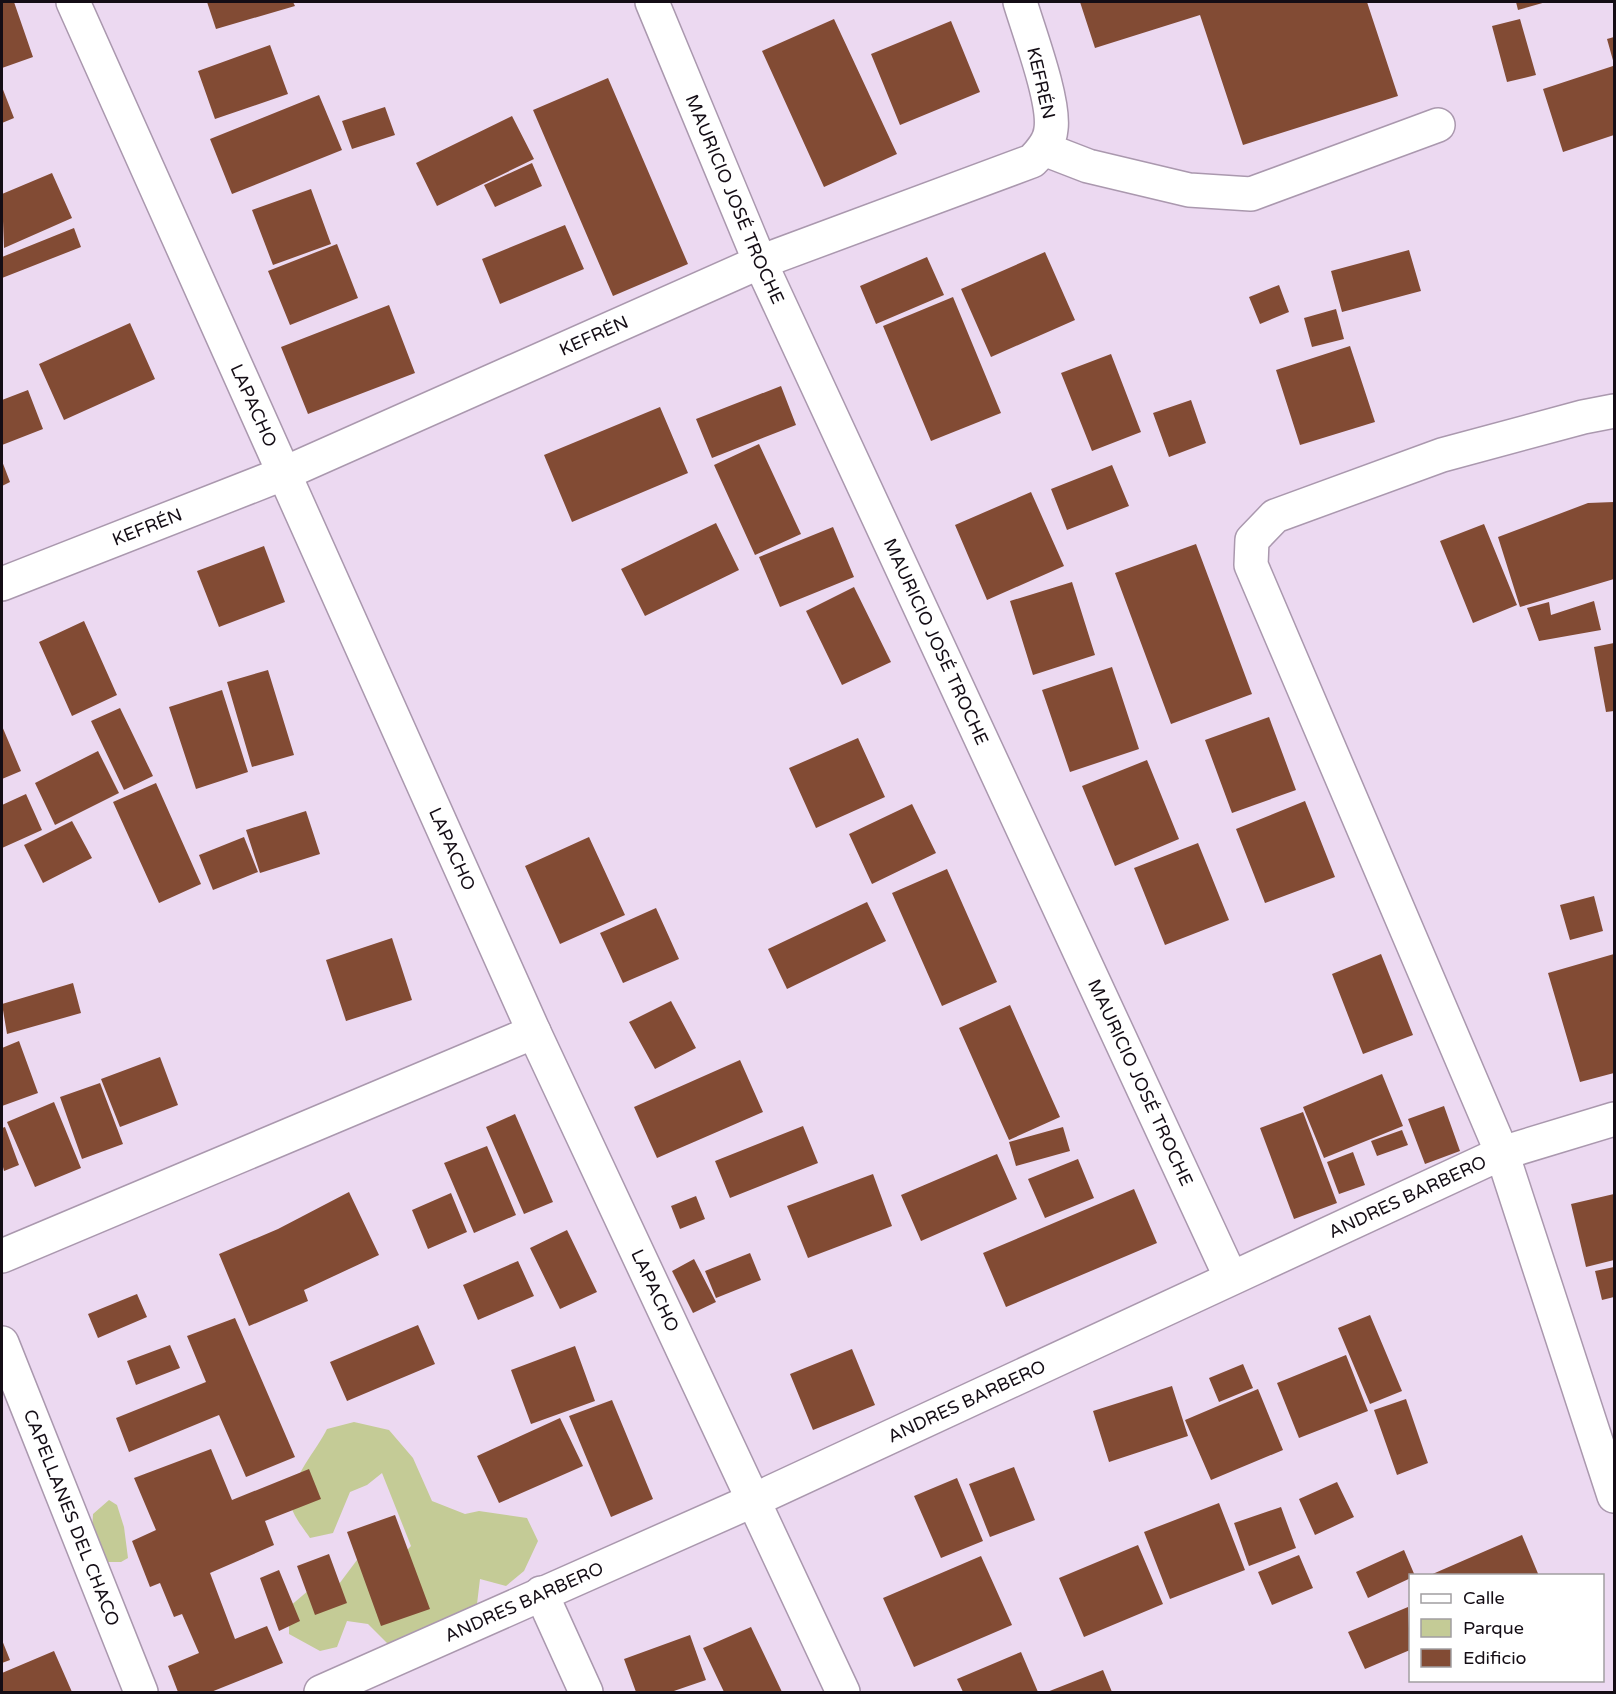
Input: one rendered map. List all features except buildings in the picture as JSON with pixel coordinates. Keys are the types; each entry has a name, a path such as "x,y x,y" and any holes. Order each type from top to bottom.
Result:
{"street":[{"name":"LAPACHO","path":"73,2 534,1032 843,1692"},
{"name":"MAURICIO JOSÉ TROCHE","path":"652,2 760,262 1231,1278"},
{"name":"KEFRÉN","path":"2,584 285,473 760,262 1032,160 1044,149 1052,130 1049,102 1020,2"},
{"path":"1044,149 1088,166 1189,190 1251,194 1438,125"},
{"path":"1614,411 1583,417 1442,455 1275,516 1252,540 1251,566 1502,1153 1614,1496"},
{"path":"2,1256 534,1032"},
{"name":"ANDRES BARBERO","path":"321,1692 754,1500 1502,1153 1614,1119"},
{"name":"CAPELLANES DEL CHACO","path":"2,1343 141,1692"},
{"path":"541,1593 586,1692"}],"green space":[{"path":"354,1422 389,1430 413,1458 432,1501 465,1514 479,1511 527,1518 538,1541 524,1571 506,1586 480,1579 477,1604 463,1640 406,1649 388,1644 368,1624 347,1621 337,1647 320,1651 289,1634 289,1607 309,1590 339,1584 357,1560 393,1565 411,1546 382,1473 367,1485 350,1492 333,1533 310,1538 294,1514 291,1496 294,1487 327,1429"},
{"path":"109,1500 117,1505 124,1527 128,1558 121,1562 107,1562 91,1547 93,1514"}]}
